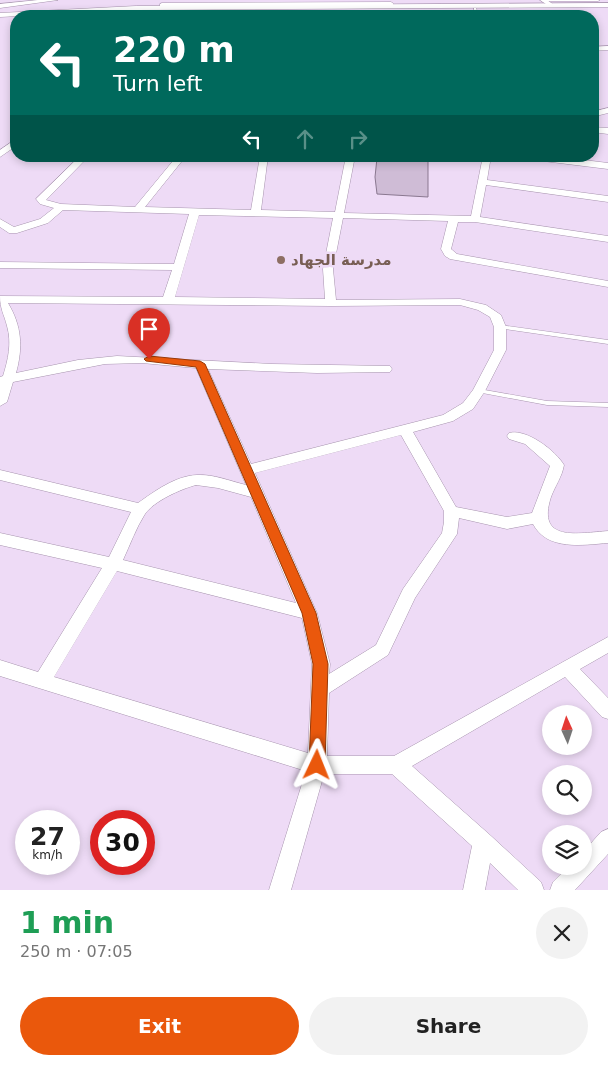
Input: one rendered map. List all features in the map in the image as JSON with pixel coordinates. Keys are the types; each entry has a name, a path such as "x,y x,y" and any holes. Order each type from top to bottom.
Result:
{"street":[{"path":"0,6 56,0"},
{"path":"460,10 473,5 546,2 608,5"},
{"path":"92,10 390,3 608,9"},
{"path":"162,5 258,8"},
{"path":"211,10 294,5 355,10"},
{"path":"78,162 41,199 43,202 61,207 138,210 475,218 608,239"},
{"path":"138,210 177,162"},
{"path":"256,212 263,162"},
{"path":"331,303 328,269 350,162"},
{"path":"475,218 486,162"},
{"path":"575,162 608,166"},
{"path":"483,182 608,199"},
{"path":"0,235 44,220 61,207"},
{"path":"168,300 195,211"},
{"path":"454,218 446,249 454,257 608,284"},
{"path":"0,222 14,231"},
{"path":"0,264 178,267"},
{"path":"0,402 4,380 17,348 14,326 0,299 331,303 460,302 482,306 495,315 500,327 500,350 479,390 468,406 448,418 246,470"},
{"path":"4,380 105,360 149,359 200,364 332,370 386,369"},
{"path":"200,364 309,613 321,664 317,765 280,890"},
{"path":"320,689 382,650 409,594 449,534 452,522 450,511 405,430"},
{"path":"514,436 530,441 557,465 556,472 543,498 538,518 542,529 554,537 574,539 608,537"},
{"path":"0,475 140,509"},
{"path":"44,680 113,564 140,509 160,494 178,485 196,480 218,483 256,493"},
{"path":"450,511 507,523 538,518"},
{"path":"0,539 113,564 309,613"},
{"path":"0,668 317,765 396,766 608,644"},
{"path":"567,667 608,711"},
{"path":"396,766 483,842 533,890"},
{"path":"592,856 608,839"},
{"path":"474,890 483,842"},
{"path":"561,890 575,875"}],"lane":[{"path":"546,2 598,0"},
{"path":"500,327 608,342"},
{"path":"479,390 547,403 608,405"}],"building":[{"path":"377,162 428,162 428,197 377,194 375,177"}],"place":[{"name":"مدرسة الجهاد","path":"281,260"}],"route":[{"path":"149,359 200,364 309,613 321,664 317,765"}]}
